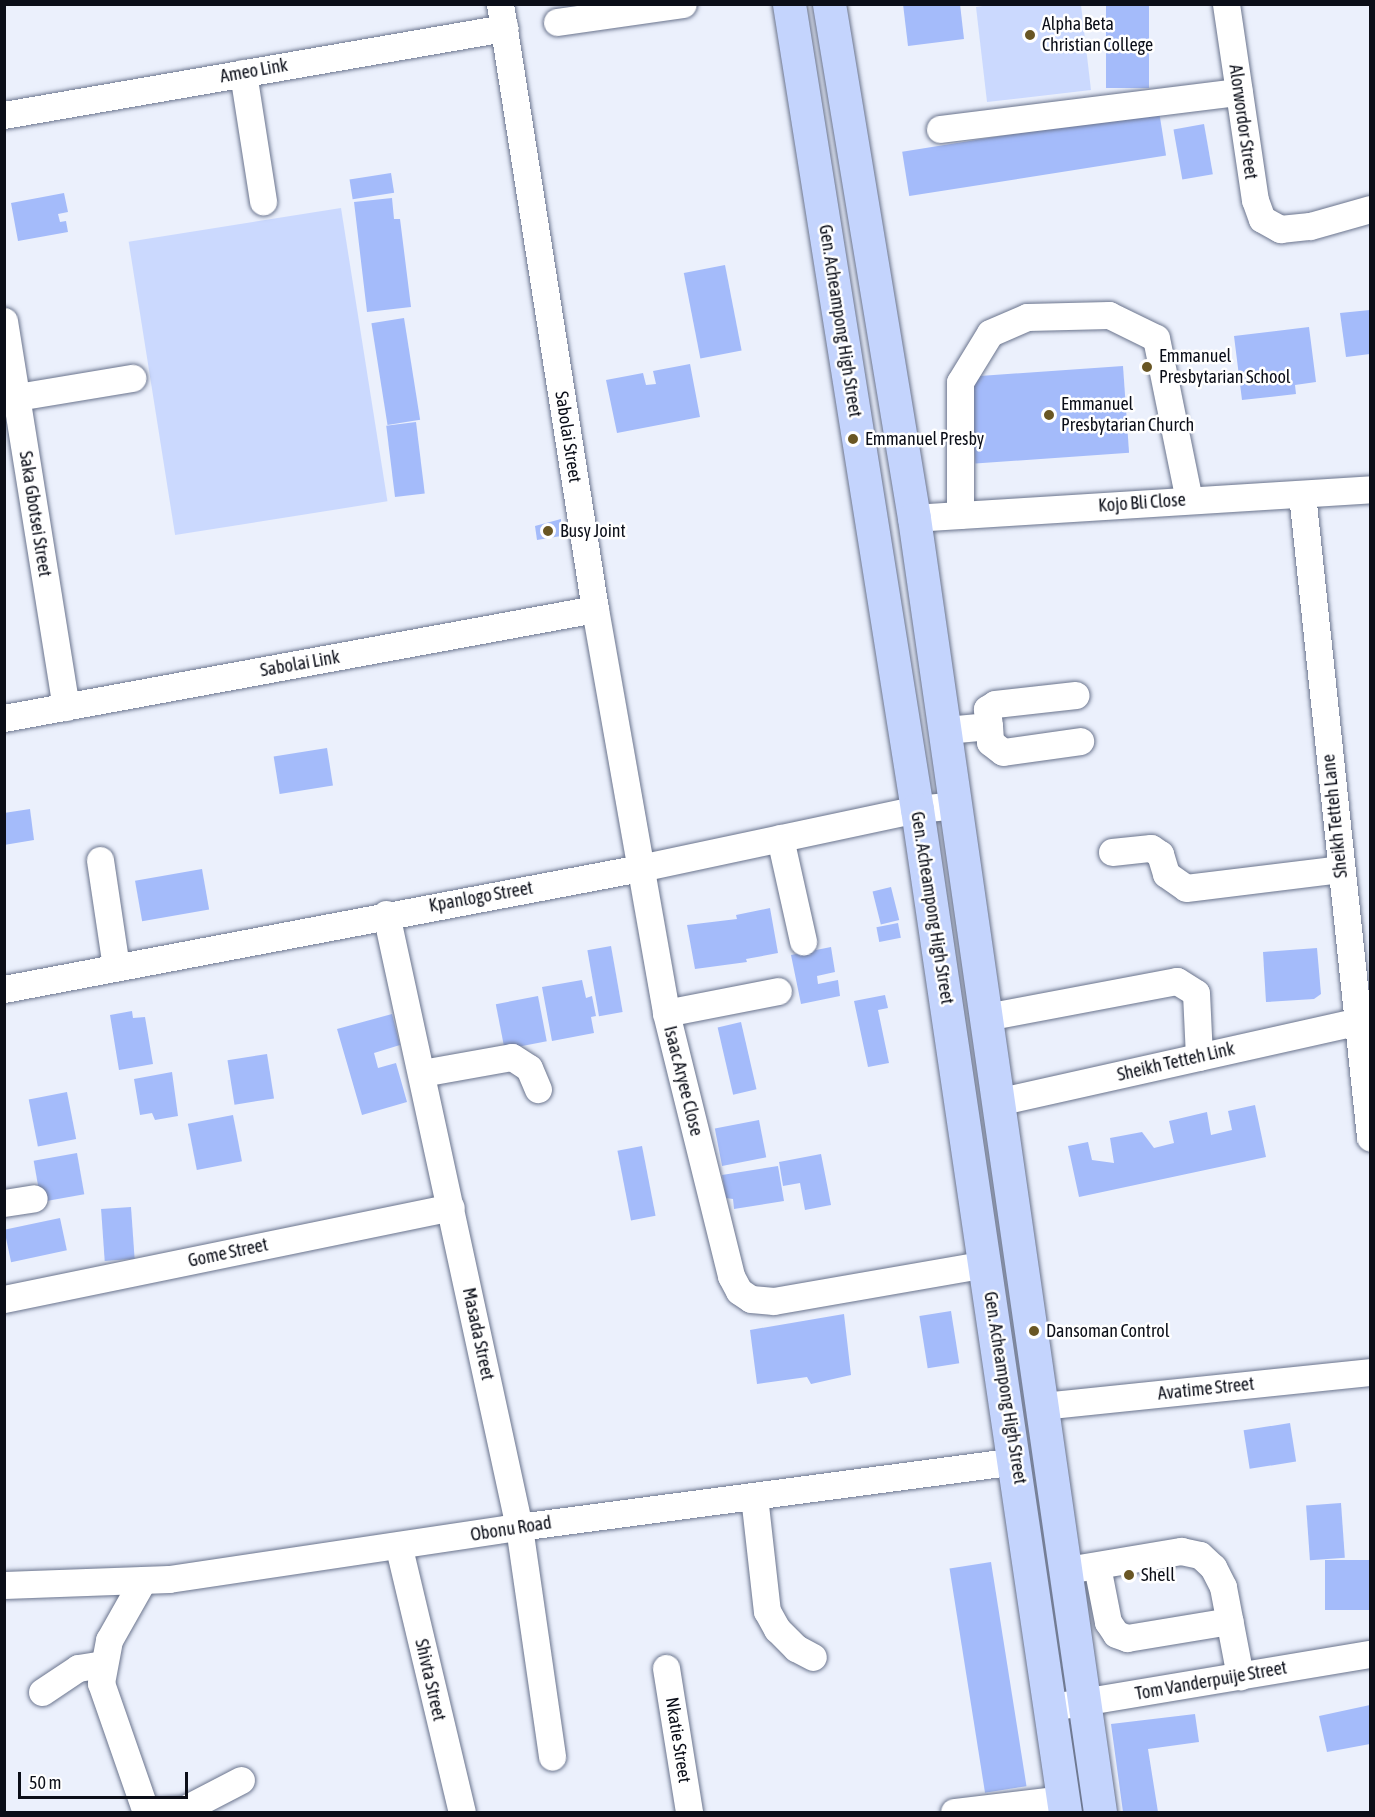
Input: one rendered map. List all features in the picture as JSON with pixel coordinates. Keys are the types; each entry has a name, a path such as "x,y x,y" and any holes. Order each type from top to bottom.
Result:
{"main road":[{"name":"Gen. Acheampong High Street","path":"789,4 917,809 1016,1461 1052,1706 1064,1806"},
{"name":"Gen. Acheampong High Street","path":"829,4 914,518 1042,1406 1082,1568 1085,1703 1100,1812"}],"street":[{"path":"557,22 683,4"},
{"name":"Alorwordor Street","path":"1226,4 1255,200 1262,219 1280,229 1310,226 1371,208"},
{"name":"Ameo Link","path":"4,115 243,73 502,16"},
{"name":"Sabolai Street","path":"502,16 594,609 640,868"},
{"path":"243,73 263,201"},
{"path":"940,129 1239,92"},
{"path":"960,515 960,382 990,333 1027,317 1109,315 1156,338 1189,500"},
{"name":"Saka Gbotsei Street","path":"4,321 14,411 66,707"},
{"path":"14,411 132,378"},
{"name":"Kojo Bli Close","path":"914,518 1371,489"},
{"name":"Sheikh Tetteh Lane","path":"1302,494 1356,1022 1371,1137"},
{"name":"Sabolai Link","path":"4,718 594,609"},
{"path":"1075,695 994,704 987,709 990,742 1003,752 1080,741"},
{"path":"946,730 989,726"},
{"name":"Kpanlogo Street","path":"4,989 386,914 640,868 917,809 957,805"},
{"path":"780,838 804,941"},
{"path":"1112,852 1151,848 1160,854 1166,874 1186,888 1340,869"},
{"path":"100,860 116,967"},
{"name":"Isaac Aryee Close","path":"640,868 666,1013 731,1276 739,1291 751,1299 774,1300 986,1264"},
{"name":"Masada Street","path":"386,914 519,1527 552,1757"},
{"path":"986,1017 1177,981 1196,993 1199,1057"},
{"path":"666,1013 778,991"},
{"name":"Sheikh Tetteh Link","path":"997,1102 1356,1022"},
{"path":"422,1073 512,1058 529,1068 538,1089"},
{"path":"4,1203 34,1198"},
{"name":"Gome Street","path":"4,1299 451,1207"},
{"name":"Avatime Street","path":"1042,1406 1371,1372"},
{"name":"Obonu Road","path":"4,1586 143,1580 399,1548 519,1527 1016,1461"},
{"path":"754,1496 767,1611 777,1629 796,1648 813,1658"},
{"name":"Shivta Street","path":"399,1548 462,1812"},
{"path":"1230,1622 1127,1638 1116,1634 1082,1568 1181,1551 1200,1555 1213,1566 1223,1587 1230,1622 1240,1676"},
{"path":"143,1580 109,1640 102,1664 104,1697 146,1812 185,1809 241,1779"},
{"name":"Tom Vanderpuije Street","path":"1052,1706 1085,1703 1371,1654"},
{"path":"42,1692 78,1668 102,1664"},
{"name":"Nkatie Street","path":"666,1668 689,1812"},
{"path":"954,1812 1064,1806"}],"shaded area":[{"path":"996,4 1081,5 1091,90 987,102 976,7"},
{"path":"341,208 387,501 175,535 129,242"}],"building":[{"path":"903,4 960,4 964,39 908,46"},
{"path":"1106,5 1149,5 1149,88 1106,88"},
{"path":"1159,111 1166,155 909,196 902,152"},
{"path":"1204,124 1213,174 1182,180 1173,129"},
{"path":"391,173 394,193 353,199 350,180"},
{"path":"64,193 68,212 58,214 60,222 66,221 68,232 18,241 11,203"},
{"path":"392,198 394,219 400,219 411,307 367,312 354,202"},
{"path":"725,265 742,350 700,358 684,273"},
{"path":"1370,310 1370,354 1346,357 1340,313"},
{"path":"404,318 420,420 388,425 371,323"},
{"path":"1309,327 1316,382 1295,385 1296,394 1242,400 1234,336"},
{"path":"690,364 700,417 617,433 606,380 643,373 646,385 656,384 653,371"},
{"name":"Emmanuel Presbytarian Church","path":"1123,366 1129,453 975,464 969,377"},
{"path":"416,422 425,493 395,497 386,426"},
{"name":"Busy Joint","path":"561,519 561,536 537,540 535,526"},
{"path":"327,748 333,786 280,794 274,756"},
{"path":"30,809 34,840 4,845 4,813"},
{"path":"202,869 209,909 142,921 135,881"},
{"path":"891,887 899,920 881,925 873,892"},
{"path":"770,908 778,953 746,959 747,962 695,969 687,925 737,919 736,915"},
{"path":"898,923 901,938 879,942 876,927"},
{"path":"611,946 623,1012 599,1016 587,950"},
{"path":"831,947 835,972 817,976 818,984 838,980 840,996 801,1004 791,955"},
{"path":"1317,948 1321,994 1314,999 1266,1002 1263,952"},
{"path":"582,980 586,998 592,996 596,1016 591,1017 594,1033 552,1041 542,987"},
{"path":"885,995 888,1008 878,1010 889,1063 868,1067 854,1001"},
{"path":"538,996 547,1041 505,1049 496,1004"},
{"path":"132,1011 133,1018 145,1017 153,1064 119,1070 110,1015"},
{"path":"392,1014 400,1045 374,1053 378,1068 396,1063 407,1102 362,1115 337,1029"},
{"path":"741,1022 757,1089 733,1095 718,1027"},
{"path":"267,1054 274,1098 235,1105 227,1060"},
{"path":"172,1072 178,1116 155,1120 152,1113 140,1115 134,1079"},
{"path":"67,1092 76,1139 38,1147 29,1099"},
{"path":"1255,1105 1266,1157 1079,1197 1068,1146 1088,1142 1092,1160 1114,1163 1110,1138 1142,1132 1154,1148 1174,1143 1169,1121 1207,1112 1211,1135 1232,1130 1228,1111"},
{"path":"233,1115 242,1161 197,1170 188,1124"},
{"path":"759,1120 766,1157 722,1166 715,1129"},
{"path":"642,1146 656,1216 631,1220 617,1151"},
{"path":"77,1153 84,1194 41,1202 34,1161"},
{"path":"821,1154 831,1205 805,1210 800,1183 783,1186 779,1162"},
{"path":"778,1166 784,1201 734,1209 733,1199 726,1198 722,1175"},
{"path":"131,1207 135,1259 105,1261 101,1209"},
{"path":"60,1218 67,1250 11,1262 4,1230"},
{"path":"951,1311 959,1363 928,1368 919,1316"},
{"path":"844,1314 851,1375 811,1384 807,1377 757,1384 750,1330"},
{"path":"1290,1423 1296,1462 1250,1469 1244,1430"},
{"path":"1341,1503 1345,1558 1310,1560 1306,1505"},
{"path":"1325,1560 1370,1560 1370,1610 1325,1610"},
{"path":"991,1562 1027,1786 985,1793 950,1569"},
{"path":"1370,1705 1370,1744 1327,1752 1319,1716"},
{"path":"1195,1714 1199,1742 1148,1749 1158,1812 1123,1812 1111,1724"}],"place":[{"name":"Alpha Beta Christian College","path":"1030,35"},
{"name":"Emmanuel Presbytarian School","path":"1147,367"},
{"name":"Emmanuel Presbytarian Church","path":"1049,415"},
{"name":"Emmanuel Presby","path":"853,439"},
{"name":"Busy Joint","path":"548,531"},
{"name":"Dansoman Control","path":"1034,1331"},
{"name":"Shell","path":"1129,1575"}]}
